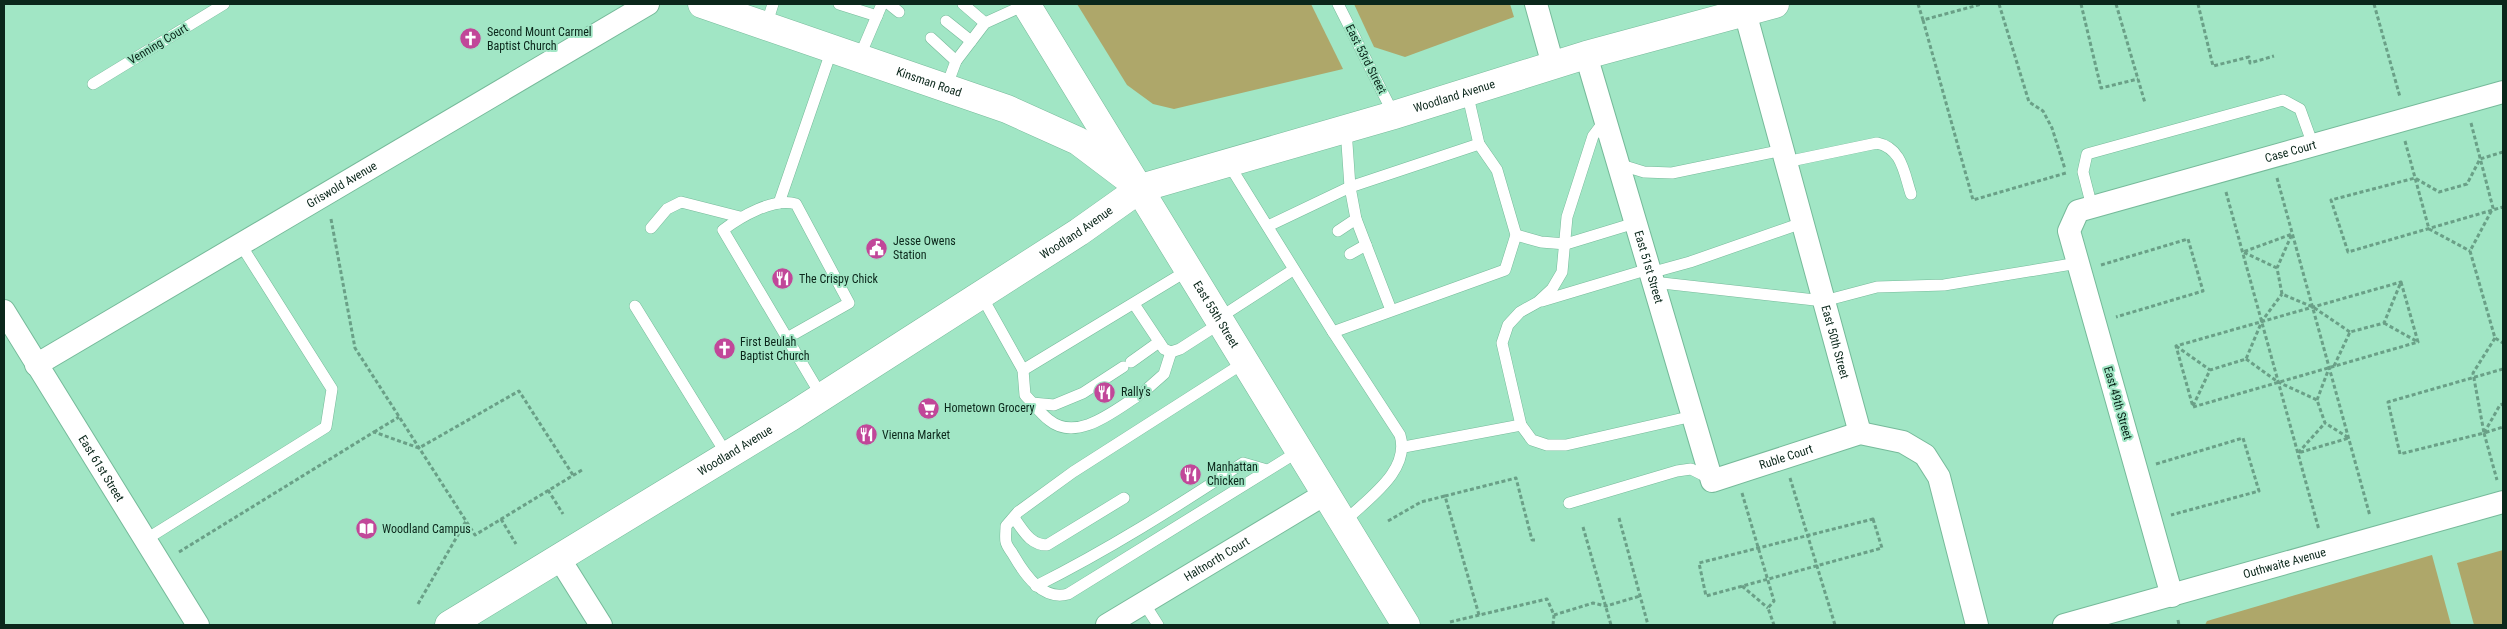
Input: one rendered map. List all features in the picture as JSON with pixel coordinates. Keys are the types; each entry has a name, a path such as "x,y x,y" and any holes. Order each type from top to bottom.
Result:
{"main road":[{"name":"Kinsman Road","path":"702,4 770,15 832,48 1007,109 1078,141 1141,188"},
{"name":"East 55th Street","path":"1027,4 1406,625"},
{"name":"Woodland Avenue","path":"450,625 822,397 1079,232 1141,188 1394,115 1586,54 1744,8 1775,4"}],"street":[{"name":"Griswold Avenue","path":"36,365 648,4"},
{"path":"1536,4 1553,65"},
{"name":"East 50th Street","path":"1744,8 1860,433"},
{"name":"East 51st Street","path":"1586,54 1712,481"},
{"name":"Case Court","path":"2085,209 2503,92"},
{"name":"East 49th Street","path":"2085,209 2069,231 2085,265 2172,596"},
{"name":"East 61st Street","path":"4,311 198,625"},
{"path":"1860,433 1903,442 1925,454 1939,477 1977,625"},
{"name":"Ruble Court","path":"1712,481 1860,433"},
{"name":"Outhwaite Avenue","path":"2064,625 2172,596 2501,493"},
{"name":"Haltnorth Court","path":"1107,625 1325,494"},
{"path":"559,558 601,625"}],"lane":[{"name":"Venning Court","path":"92,84 224,4"},
{"path":"839,4 877,16"},
{"path":"859,58 882,4"},
{"path":"889,4 899,12"},
{"path":"963,4 985,23"},
{"path":"946,88 956,61 985,23 1027,4"},
{"name":"East 53rd Street","path":"1338,4 1394,115"},
{"path":"946,21 971,41"},
{"path":"930,38 956,61"},
{"path":"779,203 832,48"},
{"path":"1333,332 1505,270 1516,235 1497,170 1479,144 1468,92"},
{"path":"2085,209 2083,172 2088,154 2283,100 2300,109 2313,145"},
{"path":"1605,120 1593,136 1567,217 1562,272 1552,289 1538,302 1520,312 1508,325 1502,343 1521,425 1532,440 1547,445 1566,445 1692,416"},
{"path":"1346,128 1350,187 1356,219 1366,245 1373,275 1391,310"},
{"path":"1618,164 1644,172 1672,173 1877,142 1886,144 1899,156 1911,194"},
{"path":"1268,226 1350,187 1479,144"},
{"path":"1228,163 1268,226 1307,280 1322,306 1333,332 1397,429 1404,447 1401,460 1390,476 1343,523"},
{"path":"651,228 667,209 681,202 740,217"},
{"path":"787,338 849,303 796,204 779,203 740,217 723,230 787,338 822,397"},
{"path":"1338,231 1356,219"},
{"path":"1516,235 1540,242 1566,244 1636,223"},
{"path":"1538,302 1651,275 1802,223"},
{"path":"145,540 326,427 332,389 241,245"},
{"path":"1350,254 1366,245"},
{"path":"981,295 1023,370 1025,395 1050,421 1065,428 1072,428 1097,422 1143,392 1164,374 1171,352 1220,320 1294,262"},
{"path":"1651,275 1824,302 1877,287 1944,285 2085,265"},
{"path":"1023,370 1190,270"},
{"path":"1134,304 1164,349 1171,352"},
{"path":"635,306 728,456"},
{"path":"1032,403 1054,405 1083,392 1127,365 1159,342"},
{"path":"1245,362 1073,472 1006,526 1006,543 1024,572 1036,586 1059,597 1068,594 1299,451"},
{"path":"1404,447 1521,425"},
{"path":"1036,586 1081,564 1153,521 1243,463 1267,470"},
{"path":"1569,503 1691,468 1712,481"},
{"path":"1014,518 1030,540 1040,545 1047,545 1124,498"},
{"path":"1144,602 1158,625"}],"path":[{"path":"1918,4 1973,200 2066,173"},
{"path":"1923,20 1982,4"},
{"path":"1999,4 2028,102 2043,111 2052,128 2069,182"},
{"path":"2081,4 2101,88 2138,79"},
{"path":"2116,4 2145,103"},
{"path":"2198,4 2213,66 2249,57 2250,64 2274,56"},
{"path":"2374,4 2400,98"},
{"path":"2469,115 2493,208 2470,251 2495,338 2503,342"},
{"path":"2402,134 2429,229 2470,251"},
{"path":"2503,152 2480,159 2467,184 2439,192 2415,178 2331,200 2348,252 2503,207"},
{"path":"2276,177 2372,522"},
{"path":"2226,190 2320,535"},
{"path":"331,219 355,348 475,535 582,470"},
{"path":"2243,252 2292,234"},
{"path":"2246,359 2262,321 2282,294 2277,268 2292,234"},
{"path":"2085,265 2188,239 2203,291 2108,320"},
{"path":"2243,252 2277,268"},
{"path":"2176,346 2401,282"},
{"path":"2384,323 2401,282"},
{"path":"2401,282 2418,342"},
{"path":"2282,294 2313,307 2350,332 2384,323 2418,342"},
{"path":"2334,366 2350,332"},
{"path":"2495,338 2473,373 2484,433 2501,493"},
{"path":"2193,406 2418,342"},
{"path":"2176,346 2210,370"},
{"path":"2176,346 2193,406"},
{"path":"2193,406 2210,370 2246,359"},
{"path":"2246,359 2278,382 2317,400"},
{"path":"2329,368 2317,400 2325,423 2349,438"},
{"path":"2503,369 2388,402 2400,454 2503,427"},
{"path":"374,432 419,448 519,391 573,475"},
{"path":"2484,433 2500,405 2503,404"},
{"path":"179,552 399,417"},
{"path":"2298,453 2325,423"},
{"path":"2149,466 2243,438 2259,491 2164,517"},
{"path":"2298,453 2349,438"},
{"path":"1789,475 1835,625"},
{"path":"1388,521 1421,502 1516,478 1532,540 1537,540"},
{"path":"1740,488 1774,601 1768,608"},
{"path":"548,490 563,514"},
{"path":"1445,496 1479,615"},
{"path":"1619,518 1648,625"},
{"path":"501,519 516,544"},
{"path":"1873,519 1882,548 1706,596 1699,562 1758,548 1873,519"},
{"path":"418,604 466,521"},
{"path":"1583,528 1611,625"},
{"path":"1742,586 1768,608 1774,625"},
{"path":"1554,615 1593,603 1606,606 1640,596"},
{"path":"1450,622 1547,599 1554,615 1553,625"},
{"path":"2178,620 2180,625"}],"shaded area":[{"path":"1077,4 1311,4 1343,69 1174,109 1153,104 1127,85"},
{"path":"1354,4 1510,4 1514,17 1405,57 1374,47"},
{"path":"2503,550 2503,625 2474,625 2457,563"},
{"path":"2432,555 2451,625 2205,625 2207,621"}],"place":[{"name":"Second Mount Carmel Baptist Church","path":"471,39"},
{"name":"Jesse Owens Station","path":"877,248"},
{"name":"The Crispy Chick","path":"783,279"},
{"name":"First Beulah Baptist Church","path":"724,349"},
{"name":"Rally's","path":"1105,392"},
{"name":"Hometown Grocery","path":"928,408"},
{"name":"Vienna Market","path":"866,435"},
{"name":"Manhattan Chicken","path":"1191,474"},
{"name":"Woodland Campus","path":"366,529"}]}
